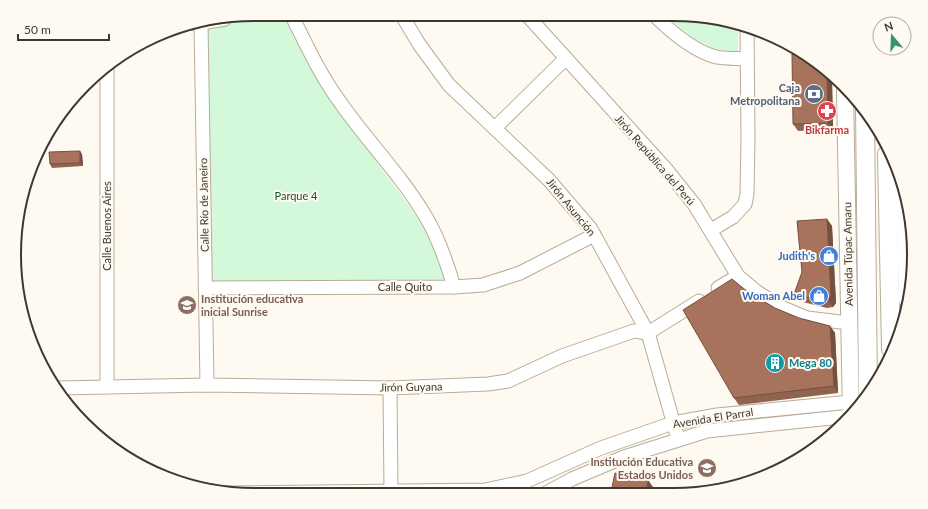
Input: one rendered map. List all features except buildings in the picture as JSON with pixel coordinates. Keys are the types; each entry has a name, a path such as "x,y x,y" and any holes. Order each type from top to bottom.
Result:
{"highway":[{"name":"Avenida Túpac Amaru","path":"865,121 868,384"},
{"path":"887,161 891,340"}],"main road":[{"name":"Avenida Túpac Amaru","path":"846,97 850,407"},
{"path":"905,223 906,275"}],"street":[{"path":"295,21 316,65 339,101 405,186 426,216 443,250 454,287"},
{"name":"Jirón Asunción","path":"405,21 419,44 449,85 549,180 569,201 594,235 648,333 678,439"},
{"name":"Jirón República del Perú","path":"532,21 666,169 694,204 712,230 723,253 738,276 757,292 783,308 807,318 849,324"},
{"path":"660,21 691,45 715,57 748,59"},
{"name":"Calle Río de Janeiro","path":"198,28 206,385"},
{"path":"712,230 733,217 744,204 747,194 747,33"},
{"path":"495,128 565,59"},
{"name":"Calle Buenos Aires","path":"107,387 108,73"},
{"name":"Calle Quito","path":"205,288 454,287 483,285 520,273 594,235"},
{"path":"648,333 738,276"},
{"name":"Jirón Guyana","path":"63,388 206,385 390,388 488,384 508,381 562,356 634,331 648,333"},
{"path":"390,388 391,488"},
{"name":"Avenida El Parral","path":"499,488 539,477 601,448 673,423 717,415 846,412"},
{"name":"Avenida El Parral","path":"557,488 624,456 707,431 845,413"}],"green space":[{"name":"Parque 4","path":"246,21 287,21 310,68 333,104 416,215 436,250 446,281 210,283 207,28"},
{"path":"672,21 689,21 719,25 738,30 738,52 714,49 695,39"}],"place":[{"name":"Caja Metropolitana","path":"814,94"},
{"name":"Bikfarma","path":"827,111"},
{"name":"Judith's","path":"829,256"},
{"name":"Woman Abel","path":"819,296"},
{"name":"Institución educativa inicial Sunrise","path":"187,305"},
{"name":"Mega 80","path":"775,363"},
{"name":"Institución Educativa Estados Unidos","path":"707,468"}]}
